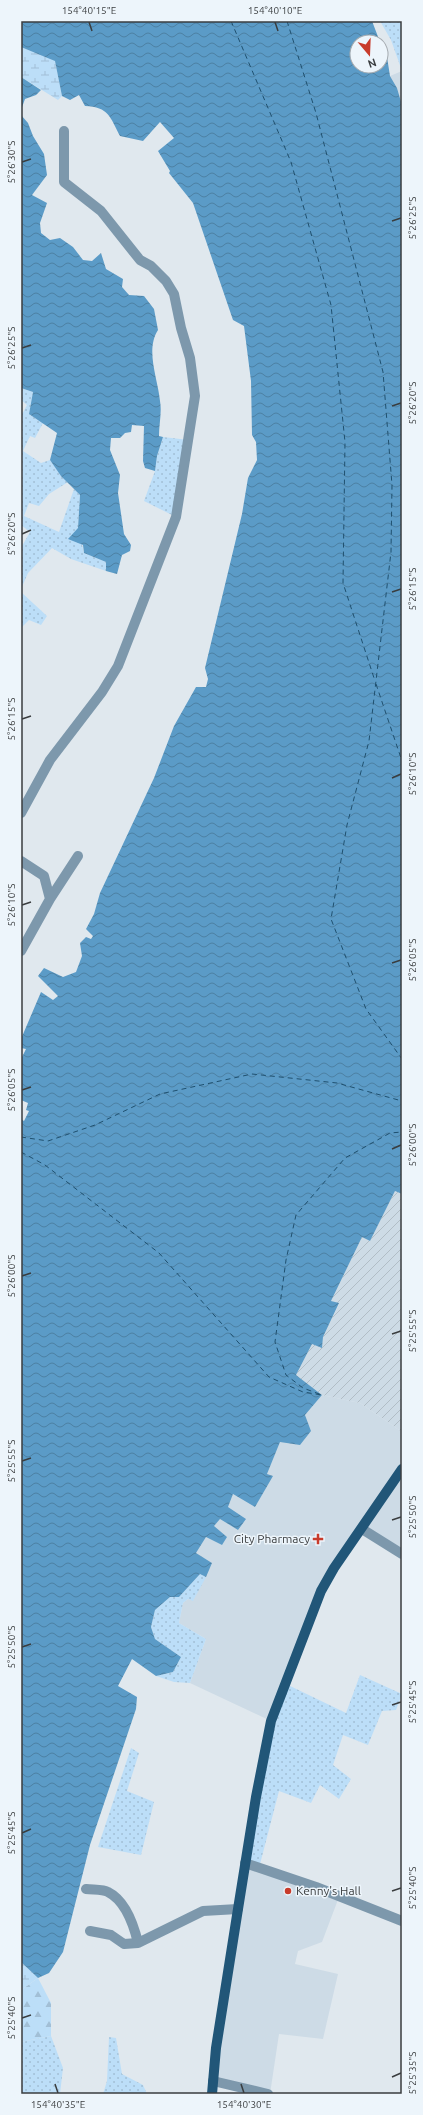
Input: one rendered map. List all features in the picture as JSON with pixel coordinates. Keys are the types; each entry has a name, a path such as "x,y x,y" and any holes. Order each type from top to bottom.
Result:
{"main road":[{"path":"212,2094 216,2048 245,1862 271,1721 321,1591 334,1568 402,1469"}],"street":[{"path":"21,812 50,760 102,692 118,666 176,517 195,396 190,358 181,328 174,294 166,281 151,266 140,260 101,212 64,182 64,132"},
{"path":"21,952 50,899 78,856"},
{"path":"21,860 44,876 50,899"},
{"path":"362,1528 402,1554"},
{"path":"245,1862 316,1887 402,1921"},
{"path":"86,1889 108,1891 117,1899 133,1922 138,1943"},
{"path":"90,1931 111,1935 124,1944 138,1943 203,1911 238,1909"},
{"path":"213,2081 268,2094"}],"shaded area":[{"path":"402,71 402,104 397,88 390,76"},
{"path":"395,1191 402,1194 402,1432 360,1403 322,1395 296,1375 312,1344 322,1347 323,1337 339,1304 331,1301 362,1237 370,1241"},
{"path":"322,1395 360,1403 402,1432 402,1554 362,1529 334,1568 271,1721 190,1683 206,1639 179,1623 183,1603 188,1599 193,1600 212,1563 196,1553 206,1537 222,1545 213,1526 220,1519 238,1530 228,1507 233,1494 255,1507 272,1476 267,1474 280,1442 311,1431 305,1415"},
{"path":"245,1863 339,1897 322,1942 298,1951 295,1964 338,1974 323,2039 279,2034 270,2094 213,2081"}],"green space":[{"path":"380,21 402,21 402,71 389,34 388,34"},
{"path":"21,47 55,60 62,96 58,100 21,77"},
{"path":"21,388 33,392 29,414 43,423 35,438 30,436 23,451 41,463 50,460 68,482 49,494 39,506 29,503 24,516 59,532 74,489 80,495 78,528 84,553 106,562 106,571 71,559 52,548 28,573 21,589 21,548 30,532 21,525 21,416 27,405 21,400"},
{"path":"163,437 189,440 176,517 144,501 155,471 157,456"},
{"path":"21,592 47,616 41,625 29,620 21,628"},
{"path":"200,1574 206,1577 193,1601 188,1599 183,1603 179,1623 206,1639 190,1683 174,1682 156,1676 173,1672 181,1657 155,1639 151,1627 155,1610 170,1597 179,1597"},
{"path":"360,1675 402,1694 396,1710 382,1711 368,1745 343,1735 333,1765 351,1779 339,1799 320,1785 311,1803 279,1791 259,1868 245,1863 256,1797 286,1684 346,1713"},
{"path":"131,1748 139,1753 127,1791 154,1802 141,1855 98,1847"},
{"path":"21,1962 38,1978 21,1990"},
{"path":"38,1978 51,2003 51,2036 21,2042 21,1990"},
{"path":"51,2036 63,2068 60,2094 21,2094 21,2042"},
{"path":"109,2037 116,2038 122,2074 143,2085 147,2094 103,2094 107,2081"}],"water":[{"path":"21,21 372,21 377,34 349,34 349,74 389,74 389,70 390,76 397,88 402,105 402,1194 395,1191 370,1241 362,1237 331,1301 339,1303 323,1337 322,1348 312,1344 296,1375 322,1395 305,1415 311,1431 300,1445 280,1442 267,1474 273,1476 255,1507 233,1494 228,1507 246,1519 238,1530 220,1519 214,1526 227,1537 222,1545 206,1537 196,1553 212,1563 206,1577 200,1574 179,1597 170,1597 155,1610 151,1627 155,1639 181,1657 173,1672 156,1676 132,1659 118,1686 137,1697 136,1709 90,1845 63,1952 49,1973 38,1978 21,1962 21,1119 24,1121 29,1111 26,1110 28,1103 21,1100 21,1059 26,1049 21,1048 21,1039 41,992 53,1000 58,996 38,976 44,968 63,977 76,972 82,956 80,943 86,937 91,939 93,936 86,929 94,914 100,893 154,778 174,726 196,687 206,687 208,679 205,668 242,514 248,478 257,460 256,442 252,435 251,381 244,326 233,320 193,203 169,173 170,171 158,151 174,138 160,122 143,141 120,136 111,118 104,111 99,108 85,106 79,95 70,100 62,96 55,61 21,47"},
{"path":"21,77 41,90 36,95 25,99 21,110"},
{"path":"21,115 28,123 33,136 44,154 47,175 32,195 47,203 40,223 41,233 50,240 60,238 73,247 83,260 92,261 101,253 106,269 123,279 122,287 129,295 144,296 154,309 158,330 154,338 152,355 161,405 159,436 163,437 157,456 155,471 145,468 143,461 144,426 132,425 131,432 125,433 120,438 111,438 110,450 120,475 118,493 124,534 131,545 130,551 122,555 117,574 106,571 106,562 84,553 83,545 68,539 78,528 80,495 61,476 50,460 57,433 29,414 33,392 21,388"}],"ferry route":[{"path":"231,21 291,162 331,305 345,442 343,583 375,681"},
{"path":"287,21 316,113 383,372 392,485 391,552 369,741 347,825 331,919 366,1009 402,1059"},
{"path":"376,684 402,761"},
{"path":"21,1137 48,1141 95,1125 160,1094 252,1074 337,1083 402,1101"},
{"path":"21,1152 45,1165 159,1253 269,1377 303,1392 322,1395 303,1388 286,1375 275,1342 286,1260 296,1215 345,1158 390,1133 402,1132"}],"place":[{"name":"City Pharmacy","path":"318,1539"},
{"name":"Kenny's Hall","path":"288,1891"}]}
